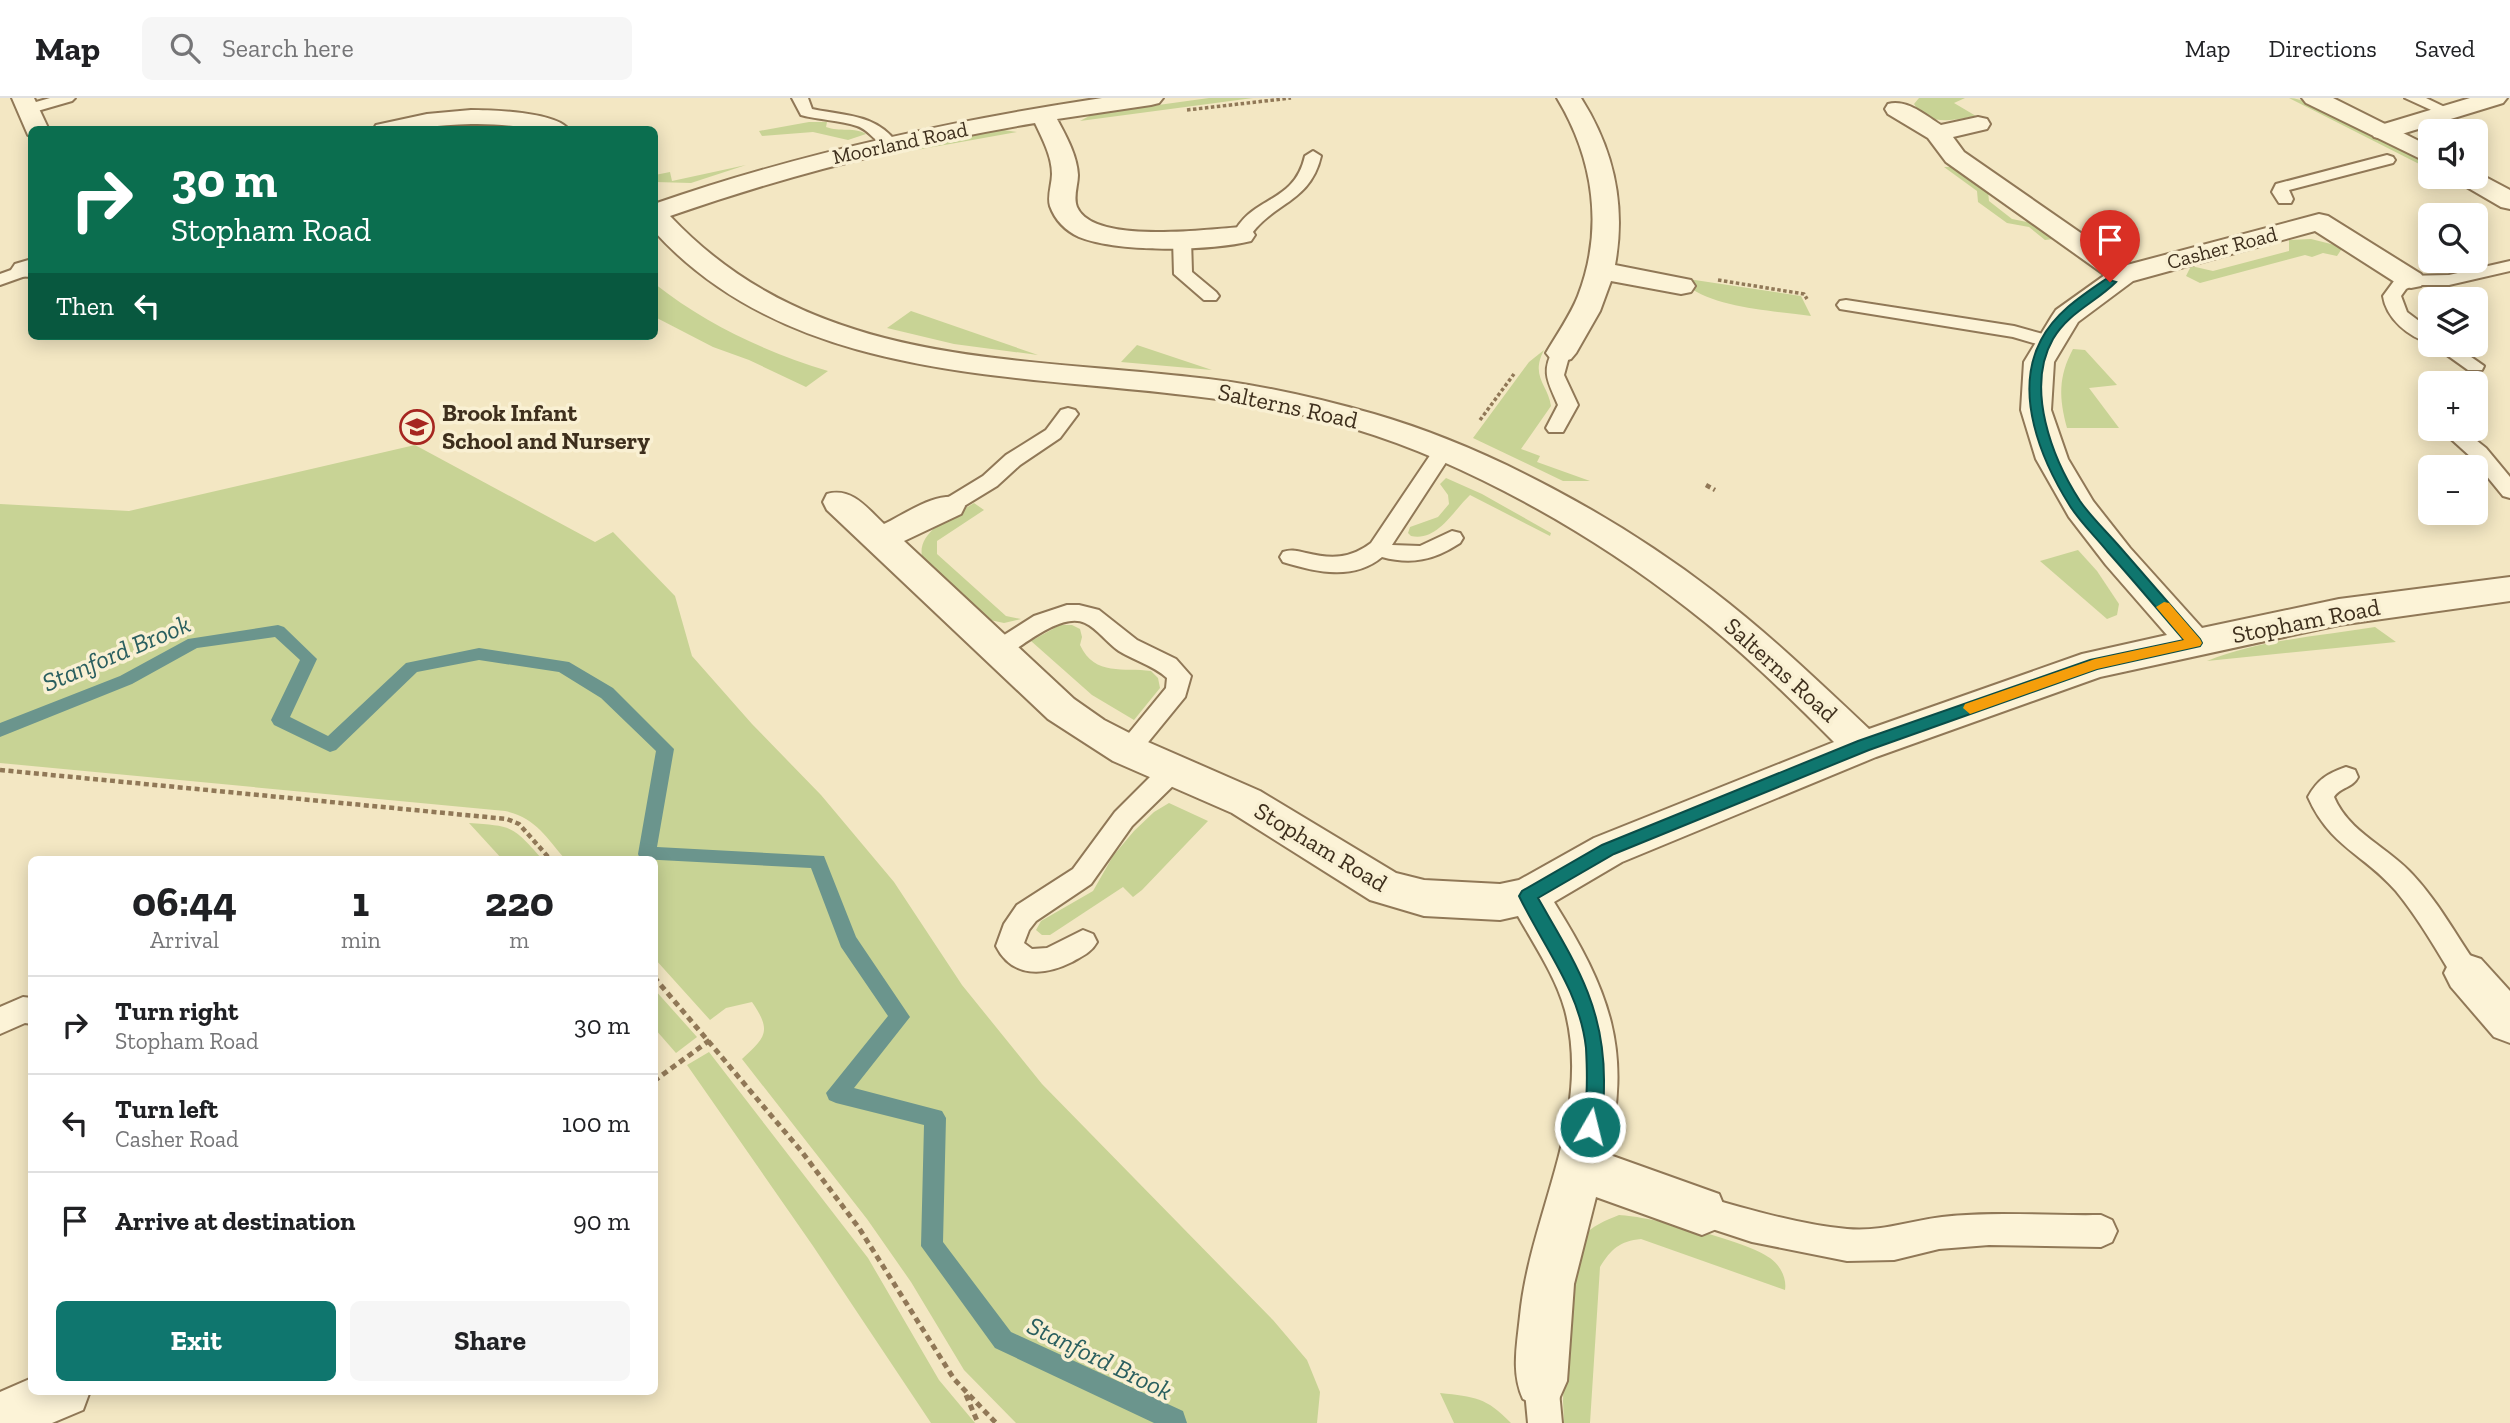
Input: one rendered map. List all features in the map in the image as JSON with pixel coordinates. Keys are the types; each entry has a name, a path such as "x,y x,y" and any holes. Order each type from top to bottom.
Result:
{"street":[{"path":"393,126 399,98"},
{"name":"Moorland Road","path":"658,213 756,178 890,143 1042,113 1152,98"},
{"path":"1561,353 1592,296 1605,245 1606,197 1595,148 1584,118 1569,98"},
{"path":"2314,98 2418,150"},
{"path":"2384,132 2445,111 2495,98"},
{"path":"1898,109 1937,134 1955,157 2123,275"},
{"path":"1042,113 1061,155 1065,173 1063,205 1068,218 1077,225 1108,236 1182,239 1242,235"},
{"path":"401,126 474,117 542,126"},
{"path":"1937,134 1978,124"},
{"path":"2488,189 2510,201"},
{"name":"Casher Road","path":"2285,199 2411,280"},
{"name":"Salterns Road","path":"658,218 693,255 749,295 817,327 860,341 933,360 991,369 1191,386 1256,397 1334,413 1394,431 1449,452 1558,506 1675,580 1779,666 1863,746"},
{"name":"Casher Road","path":"2195,643 2076,506 2057,472 2036,409 2037,366 2046,341 2062,319 2097,288 2123,275 2319,222"},
{"path":"1600,271 1681,286"},
{"name":"Stopham Road","path":"839,502 1061,709 1091,730 1127,751 1246,802 1385,888 1424,898 1459,902 1500,902 1528,896 1608,849 1863,746 2095,664 2339,612 2510,589"},
{"path":"881,539 949,506"},
{"path":"1528,896 1572,974 1587,1010 1595,1048 1595,1107 1552,1270 1544,1324 1543,1402"},
{"path":"2466,972 2510,1023"},
{"path":"1580,1168 1702,1210"},
{"path":"0,1419 55,1395"}],"lane":[{"path":"29,113 67,98"},
{"path":"800,98 806,111 831,114 872,126 882,132 890,143"},
{"path":"2413,98 2445,111"},
{"path":"1242,235 1243,227 1251,219 1281,203 1303,184 1313,164 1313,156"},
{"path":"2285,199 2280,192 2282,187 2387,160"},
{"path":"1182,239 1183,274 1210,296"},
{"path":"2418,329 2401,317 2392,304 2394,291 2411,280 2449,280 2510,265"},
{"path":"1846,305 2014,332 2046,341"},
{"path":"1556,428 1568,405 1554,378 1553,369 1561,353"},
{"path":"2461,357 2475,366"},
{"path":"949,506 990,481 1020,454 1053,434 1068,414"},
{"path":"2465,441 2479,453 2510,491"},
{"path":"1291,556 1337,567 1368,558 1379,548 1449,452"},
{"path":"1379,548 1408,556 1423,554 1452,538"},
{"path":"998,650 1051,618 1081,613 1096,619 1128,645 1167,663 1179,676 1177,691 1127,751"},
{"path":"1083,942 1050,960 1037,961 1017,955 1010,946 1019,919 1034,906 1080,879 1110,835 1139,802 1173,770"},
{"path":"2346,777 2328,785 2321,797 2325,811 2337,826 2388,865 2407,886 2466,972"},
{"path":"1702,1210 1752,1226 1847,1245 1894,1244 1939,1233 1989,1229 2101,1231"}],"path":[{"path":"1449,452 1527,358 1543,347 1561,353"},
{"path":"1706,485 1715,490"},
{"path":"0,770 507,819 519,824 547,856"},
{"path":"658,982 802,1152 859,1228 954,1379 996,1423"},
{"path":"658,1077 710,1040"},
{"path":"965,1391 978,1423"}],"green space":[{"path":"1209,98 1253,98 1080,121 1093,114"},
{"path":"1919,98 1965,98 1954,103 1976,116 1951,120 1934,119 1926,116 1914,104"},
{"path":"2289,98 2301,100 2359,126 2418,159 2418,163"},
{"path":"809,122 827,122 826,127 866,134 848,140 813,132 762,136 759,131"},
{"path":"996,129 1017,132 844,163"},
{"path":"746,165 691,183 658,182 658,174 670,172 672,181"},
{"path":"1944,167 1954,167 1988,191 1989,201 2012,219 2032,223 2053,239 2045,240 2029,227 2007,223 1978,202 1977,191"},
{"path":"2311,239 2343,247 2337,256 2323,253 2312,257 2305,255 2200,283 2186,276 2191,266 2213,271 2289,251 2289,240"},
{"path":"1688,279 1801,296 1811,316 1730,304 1688,286"},
{"path":"658,286 695,312 759,346 828,371 806,387 749,360 713,347 658,319"},
{"path":"911,311 1038,355 954,344 887,328"},
{"path":"1137,345 1212,370 1121,362"},
{"path":"2073,349 2085,350 2117,385 2089,388 2119,428 2067,428 2061,388"},
{"path":"1544,350 1539,374 1551,406 1521,449 1540,456 1537,462 1590,481 1563,481 1473,438 1529,362"},
{"path":"415,445 595,542 613,532 675,596 692,656 752,724 821,795 894,882 962,985 1042,1084 1273,1320 1307,1360 1320,1392 1317,1423 1016,1423 964,1370 911,1282 867,1219 742,1059 764,1033 762,1020 752,1002 726,1008 710,1020 658,962 658,856 563,856 533,823 505,811 0,763 0,504 129,511"},
{"path":"1446,478 1482,494 1551,533 1550,536 1470,495 1437,530 1420,537 1411,536 1408,533 1410,527 1438,517 1449,504 1448,495 1440,484"},
{"path":"974,503 984,510 937,541 937,554 1006,616 1021,619 1004,623 990,620 922,557 922,547 931,531"},
{"path":"2078,550 2097,571 2119,604 2117,615 2107,619 2040,561"},
{"path":"1060,625 1072,625 1080,629 1080,645 1094,662 1111,668 1151,671 1158,678 1160,688 1134,720 1092,695 1031,641"},
{"path":"2375,627 2396,642 2207,661 2269,643"},
{"path":"1169,803 1208,821 1142,890 1133,897 1123,887 1050,935 1042,935 1036,930 1041,921 1093,891 1113,856 1134,831 1154,812"},
{"path":"469,823 495,825 511,830 525,840 539,856 499,856"},
{"path":"658,993 697,1037 676,1053 658,1032"},
{"path":"709,1052 868,1258 939,1380 975,1423 931,1423 813,1246 687,1065"},
{"path":"1619,1215 1697,1231 1758,1251 1780,1268 1784,1276 1785,1290 1641,1239 1622,1244 1608,1255 1600,1267 1590,1423 1564,1423 1567,1316 1577,1252 1590,1230"},
{"path":"1440,1393 1487,1403 1511,1423 1454,1423"}],"waterway":[{"name":"Stanford Brook","path":"0,730 126,680 194,643 278,631 309,659 280,720 330,745 412,667 479,654 563,666 607,693 665,749 647,854 817,861 848,941 900,1017 836,1093 935,1118 932,1246 1003,1340 1174,1420 1175,1423"}],"slow traffic":[{"path":"1970,708 2095,664 2195,643 2164,607"}],"place":[{"name":"Brook Infant School and Nursery","path":"417,427"}],"route":[{"path":"1590,1127 1595,1107 1595,1048 1587,1010 1572,974 1528,896 1608,849 1863,746 2095,664 2195,643 2076,506 2057,472 2036,409 2037,366 2046,341 2077,304 2097,288 2110,282"}]}
